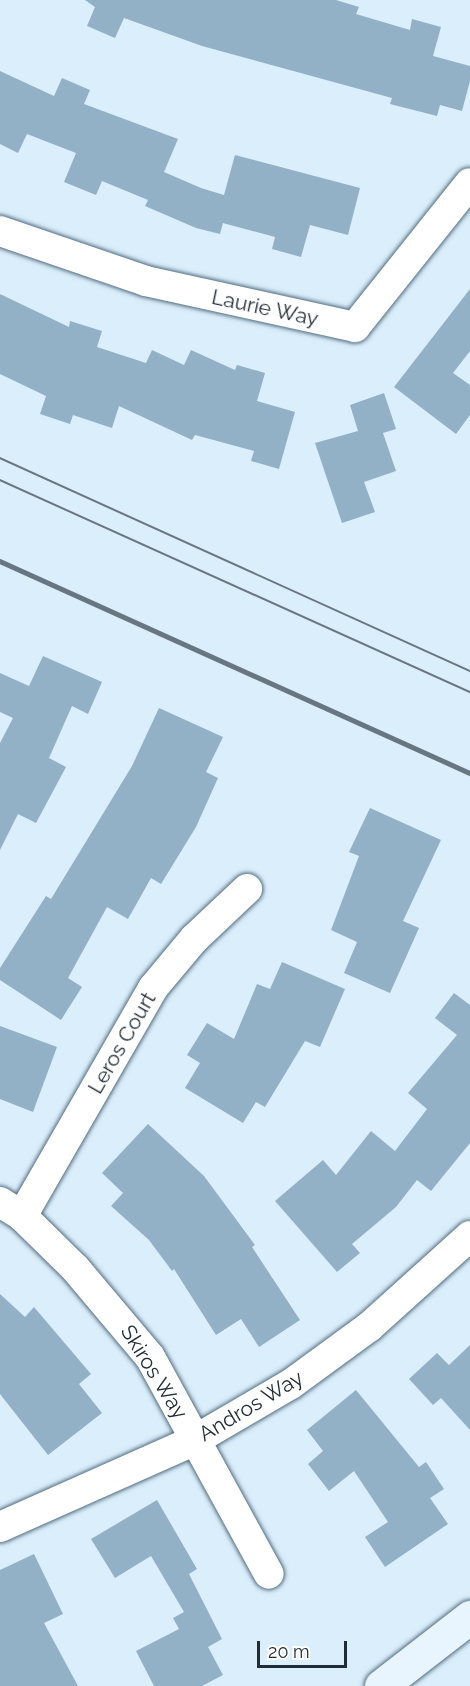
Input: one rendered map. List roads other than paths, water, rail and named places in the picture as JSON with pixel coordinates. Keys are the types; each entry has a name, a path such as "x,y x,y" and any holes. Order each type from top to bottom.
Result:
{"main road":[{"path":"381,1686 470,1617"}],"street":[{"name":"Laurie Way","path":"0,231 146,280 355,327 470,183"},
{"name":"Leros Court","path":"11,1209 153,988 194,939 247,889"},
{"name":"Skiros Way","path":"11,1209 111,1305 150,1358 269,1574"},
{"name":"Andros Way","path":"0,1527 195,1440 291,1384 369,1327 470,1236"}],"tram line":[{"path":"0,458 470,671"},
{"path":"0,480 470,692"}],"railway":[{"path":"0,561 470,773"}]}
